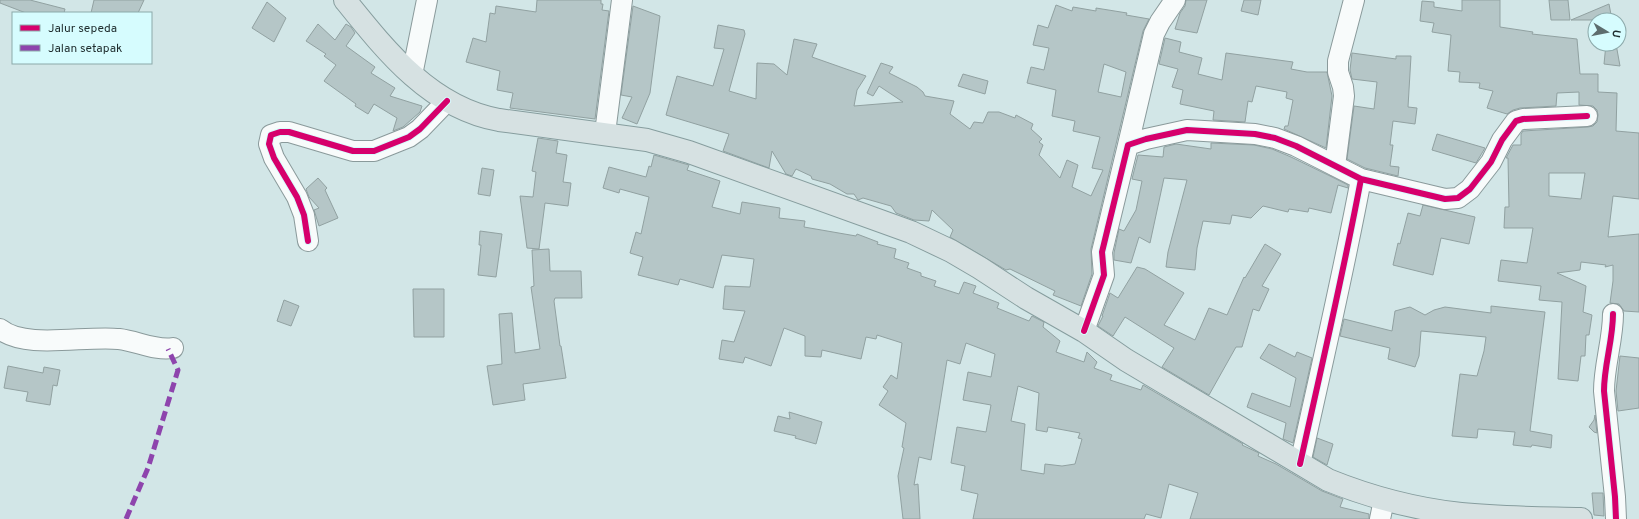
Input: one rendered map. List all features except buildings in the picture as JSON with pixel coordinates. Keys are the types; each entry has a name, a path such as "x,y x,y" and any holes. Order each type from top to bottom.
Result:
{"main road":[{"path":"348,1 370,30 412,75 447,101 466,110 492,118 647,140 689,152 911,232 951,251 1026,298 1084,331 1126,360 1300,464 1328,480 1352,490 1382,509 1580,519"}],"street":[{"path":"412,75 427,0"},
{"path":"605,133 622,0"},
{"path":"1084,331 1104,275 1102,252 1154,34 1160,22 1175,0"},
{"path":"1335,166 1344,96 1344,91 1338,72 1338,61 1354,0"},
{"path":"308,241 304,215 297,197 274,158 269,144 271,135 280,132 289,132 353,150 374,151 395,143 420,129 447,101"},
{"path":"1128,145 1146,139 1187,130 1255,134 1275,138 1289,143 1361,179 1385,186 1445,199 1458,198 1470,189 1491,162 1502,140 1516,121 1523,119 1587,116"},
{"path":"1300,464 1344,267 1361,179"},
{"path":"1613,314 1613,332 1604,377 1604,391 1616,519"},
{"path":"0,330 12,336 26,339 113,339 157,348 173,348"}],"marked path":[{"path":"126,519 148,468 178,370 168,349"}],"cycle path":[{"path":"308,241 304,215 297,197 274,158 269,144 271,135 280,132 289,132 353,151 374,151 409,137 420,129 447,101"},
{"path":"1361,179 1445,199 1458,198 1470,189 1491,162 1502,140 1516,121 1523,119 1587,116"},
{"path":"1084,331 1104,275 1102,252 1128,145 1146,139 1187,130 1255,134 1275,138 1296,146 1361,179 1300,464"},
{"path":"1613,314 1612,333 1605,372 1604,391 1616,519"}]}
